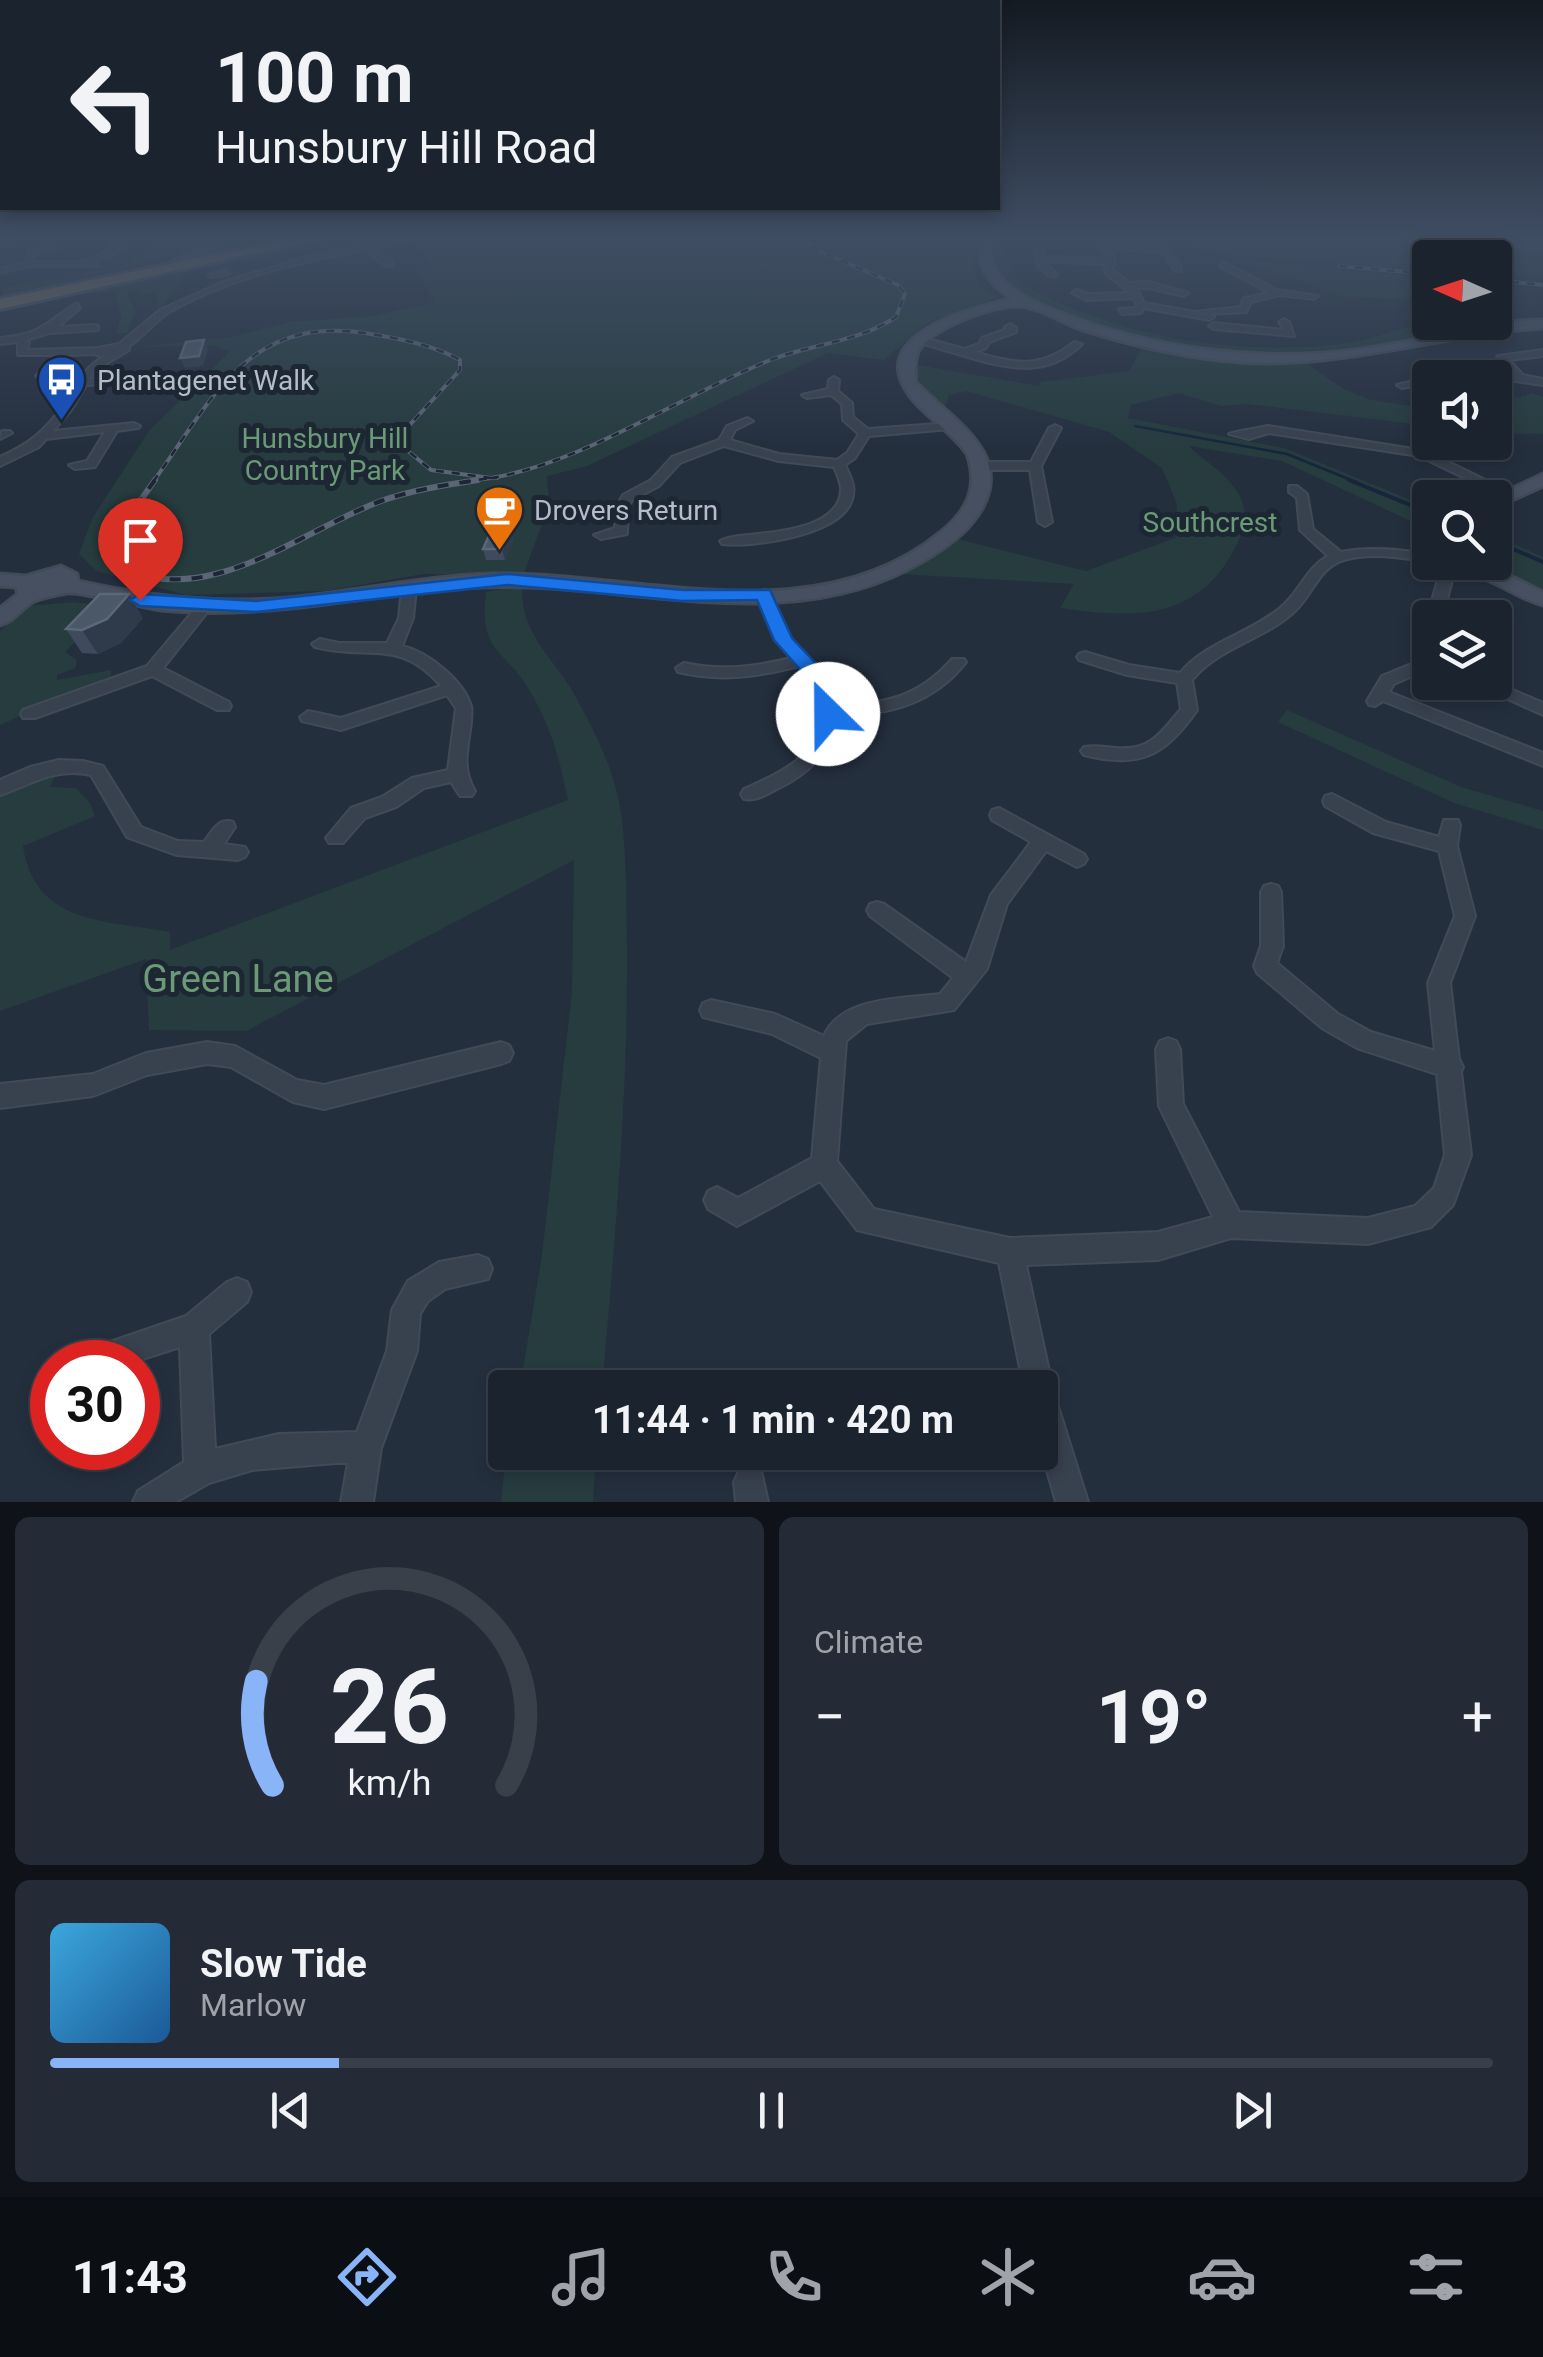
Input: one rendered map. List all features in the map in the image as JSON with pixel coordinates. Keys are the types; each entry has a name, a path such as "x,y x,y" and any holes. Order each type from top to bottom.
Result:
{"street":[{"path":"48,330 73,309"},
{"path":"20,339 24,343 21,353 123,351 122,346 169,309"},
{"path":"0,619 30,588 61,572 70,578 65,585 117,597 205,606 296,604 408,588 507,580 683,596 764,594 852,583 918,558 970,514 982,482 980,466 951,426 909,382 907,360 920,340 951,321 994,309"},
{"path":"1045,309 1118,336 1250,356 1358,354 1486,328 1543,324"},
{"path":"1129,314 1133,309"},
{"path":"1184,309 1242,309"},
{"path":"1199,312 1214,328 1292,334 1284,322"},
{"path":"0,341 48,330 95,328"},
{"path":"969,351 1016,329"},
{"path":"920,340 1005,363 1039,364 1063,359 1079,346"},
{"path":"58,374 41,376 66,352"},
{"path":"0,462 35,445 68,408 102,353"},
{"path":"1519,377 1502,358 1543,353"},
{"path":"1512,377 1543,382"},
{"path":"81,382 132,380"},
{"path":"1402,385 1412,383"},
{"path":"807,395 834,386 847,403 848,418 865,433 951,426"},
{"path":"601,535 622,531 627,498 655,483 676,460 723,442 732,428 746,422"},
{"path":"43,436 134,426"},
{"path":"92,464 113,428"},
{"path":"1045,522 1044,499 1035,466 1055,428"},
{"path":"1235,434 1249,436 1268,428 1391,446 1422,453 1469,480"},
{"path":"723,442 779,458 839,464 852,455 865,433"},
{"path":"76,466 115,462"},
{"path":"727,541 804,530 834,515 849,495 839,464"},
{"path":"980,466 1035,466"},
{"path":"1512,493 1543,480"},
{"path":"1293,490 1303,497 1307,530 1338,556"},
{"path":"756,523 762,538"},
{"path":"1090,750 1139,758 1160,745 1189,710 1184,679 1199,657 1252,634 1292,606 1318,568 1338,556 1412,561"},
{"path":"0,580 30,588"},
{"path":"1502,580 1543,599"},
{"path":"393,648 406,618 408,588"},
{"path":"750,794 797,772 826,738 828,714 813,672 774,626 764,594"},
{"path":"28,714 153,670 205,606"},
{"path":"318,643 346,652 393,648 427,662 452,688 464,708 461,783 418,783 389,802 352,808 336,838"},
{"path":"1085,656 1126,670 1184,679"},
{"path":"684,668 715,676 747,675 800,660"},
{"path":"828,714 910,704 945,680 958,662"},
{"path":"153,670 223,706"},
{"path":"1412,670 1388,680 1377,698 1543,760"},
{"path":"308,717 339,731 452,688"},
{"path":"1512,696 1543,709"},
{"path":"0,788 58,764 98,770 134,832 177,848 238,852"},
{"path":"1043,840 998,901 979,962 946,1002 862,1015 834,1036 824,1165 866,1221 1010,1252 1158,1246 1231,1225 1368,1231 1422,1218 1444,1196 1458,1154 1439,983 1464,916 1449,835 1380,828 1332,801"},
{"path":"999,815 1077,859"},
{"path":"209,850 226,827"},
{"path":"1271,892 1272,946 1266,966 1330,1020 1365,1042 1451,1066"},
{"path":"877,910 968,976"},
{"path":"711,1010 775,1024 833,1052"},
{"path":"1168,1049 1171,1106 1231,1225"},
{"path":"0,1096 93,1084 162,1060 207,1053 235,1058 293,1090 324,1097 502,1053"},
{"path":"718,1200 737,1214 824,1165"},
{"path":"1010,1252 1035,1370"},
{"path":"357,1502 366,1448 390,1392 412,1300 439,1276 478,1269"},
{"path":"158,1340 194,1328 237,1292"},
{"path":"194,1328 200,1468"},
{"path":"149,1502 200,1468 252,1451 298,1444 366,1448"},
{"path":"1058,1455 1072,1502"}],"green space":[{"path":"119,309 136,311 127,333 116,334"},
{"name":"Hunsbury Hill Country Park","path":"404,309 965,309 927,323 884,360 828,353 587,466 547,476 549,505 523,576 424,574 324,591 186,595 97,571 79,554 93,517 149,431 230,351 212,345 136,347 231,337 289,322 374,316"},
{"path":"1056,309 1075,309 1134,329 1216,344 1342,344 1412,326 1412,337 1380,344 1282,352 1196,347 1113,331"},
{"name":"Southcrest","path":"1142,347 1239,361 1306,363 1342,388 1371,400 1412,406 1412,424 1247,404 1221,406 1179,393 1131,405 1128,418 1284,448 1412,501 1412,522 1282,461 1189,446 1233,486 1245,515 1238,543 1218,574 1181,603 1137,613 1087,611 1060,608 1074,584 899,574 953,538 1086,571 1175,538 1177,504 1162,468 1109,432 966,391 949,395 945,408 924,389 914,370 918,365 1039,386 1040,382 1129,371"},
{"path":"1532,393 1543,397 1543,434 1512,433 1512,397"},
{"path":"1512,543 1543,557 1543,589 1512,575"},
{"name":"Green Lane","path":"522,586 523,604 533,633 569,685 604,755 623,827 625,1058 603,1370 523,1370 542,1255 572,992 574,860 246,1031 149,1030 146,959 0,1011 0,794 57,772 50,787 76,788 90,803 95,816 23,846 30,872 42,891 77,914 170,932 170,950 568,800 558,756 542,715 528,688 489,638 486,592"},
{"path":"73,602 95,605 90,628 65,652 77,660 75,668 57,675 57,680 111,670 111,676 0,725 0,631 29,606"},
{"path":"1287,710 1461,787 1543,811 1543,830 1454,803 1278,722"},
{"path":"504,1470 595,1470 593,1502 501,1502"}],"building":[{"path":"204,340 199,356 180,358 186,342"},
{"path":"492,529 510,530 502,549 483,549"},
{"path":"100,594 129,594 107,619 82,630 66,629"}],"waterway":[{"path":"1135,426 1287,454 1356,482"},
{"path":"1349,480 1412,506"},
{"path":"1512,548 1543,562"}],"railway":[{"path":"491,478 562,458 773,359 882,325 896,317 899,309"},
{"path":"153,482 216,392 239,368 264,349 294,336 329,331 405,340 460,360 460,370 406,429 402,446 431,470 491,478"},
{"path":"463,482 491,478"},
{"path":"491,478 497,478"},
{"path":"155,480 113,539 113,558 121,567 154,578 187,579 221,573 254,561 381,501 478,480"}],"place":[{"name":"Plantagenet Walk","path":"62,422"},
{"name":"Drovers Return","path":"499,552"}],"route":[{"path":"140,600 205,606 296,604 408,588 507,580 683,596 764,594 774,626 813,672 828,714"}]}
